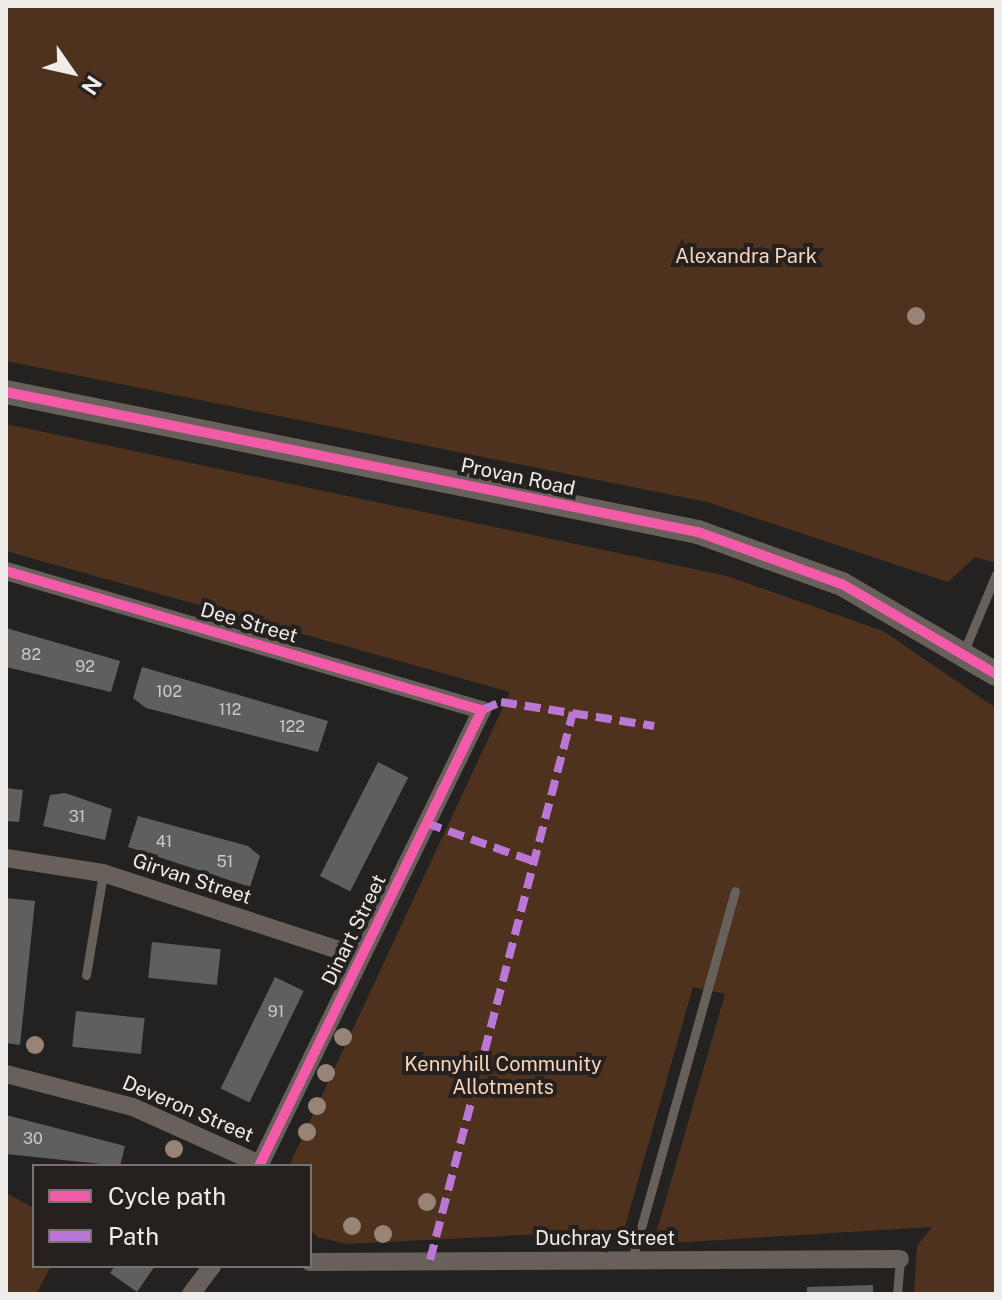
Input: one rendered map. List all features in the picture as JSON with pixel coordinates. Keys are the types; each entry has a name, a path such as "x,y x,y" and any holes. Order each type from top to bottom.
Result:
{"street":[{"name":"Provan Road","path":"6,392 698,532 842,584 964,651 996,674"},
{"name":"Dee Street","path":"6,571 482,710"},
{"name":"Dinart Street","path":"260,1164 482,710"},
{"name":"Girvan Street","path":"6,858 103,873 360,957"},
{"name":"Deveron Street","path":"6,1074 133,1107 258,1164"},
{"name":"Duchray Street","path":"312,1262 900,1259"},
{"path":"191,1294 210,1268"}],"lane":[{"path":"964,651 996,574"},
{"path":"86,975 103,873"},
{"path":"632,1260 735,891"},
{"path":"897,1294 900,1259"}],"green space":[{"name":"Alexandra Park","path":"6,6 996,6 996,563 975,557 948,582 707,502 6,361"},
{"name":"Kennyhill Community Allotments","path":"6,424 727,576 883,631 996,708 996,1294 914,1294 917,1246 932,1227 653,1244 725,994 693,987 624,1230 347,1244 318,1237 312,1232 312,1164 290,1164 510,692 6,551"},
{"path":"6,1193 32,1207 32,1268 50,1268 36,1294 6,1294"}],"building":[{"path":"6,628 120,661 111,692 6,667"},
{"path":"142,667 328,721 318,752 146,708 133,698"},
{"path":"378,762 408,777 350,891 320,876"},
{"path":"6,788 23,790 19,822 6,821"},
{"path":"65,793 112,809 105,840 43,826 50,795"},
{"path":"138,816 248,846 260,856 250,887 128,847"},
{"path":"6,898 35,901 20,1045 6,1043"},
{"path":"152,942 221,949 217,985 148,978"},
{"path":"275,977 304,991 249,1102 221,1088"},
{"path":"76,1011 145,1018 141,1054 72,1047"},
{"path":"6,1115 125,1146 120,1164 6,1154"},
{"path":"114,1268 154,1268 137,1292 110,1273"},
{"path":"873,1285 873,1294 807,1294 807,1287"}],"marked path":[{"path":"482,710 501,702 654,726"},
{"path":"430,1260 573,712"},
{"path":"426,823 533,861"}],"cycle path":[{"path":"6,392 698,532 842,584 996,674"},
{"path":"6,571 482,710 260,1164"}]}
